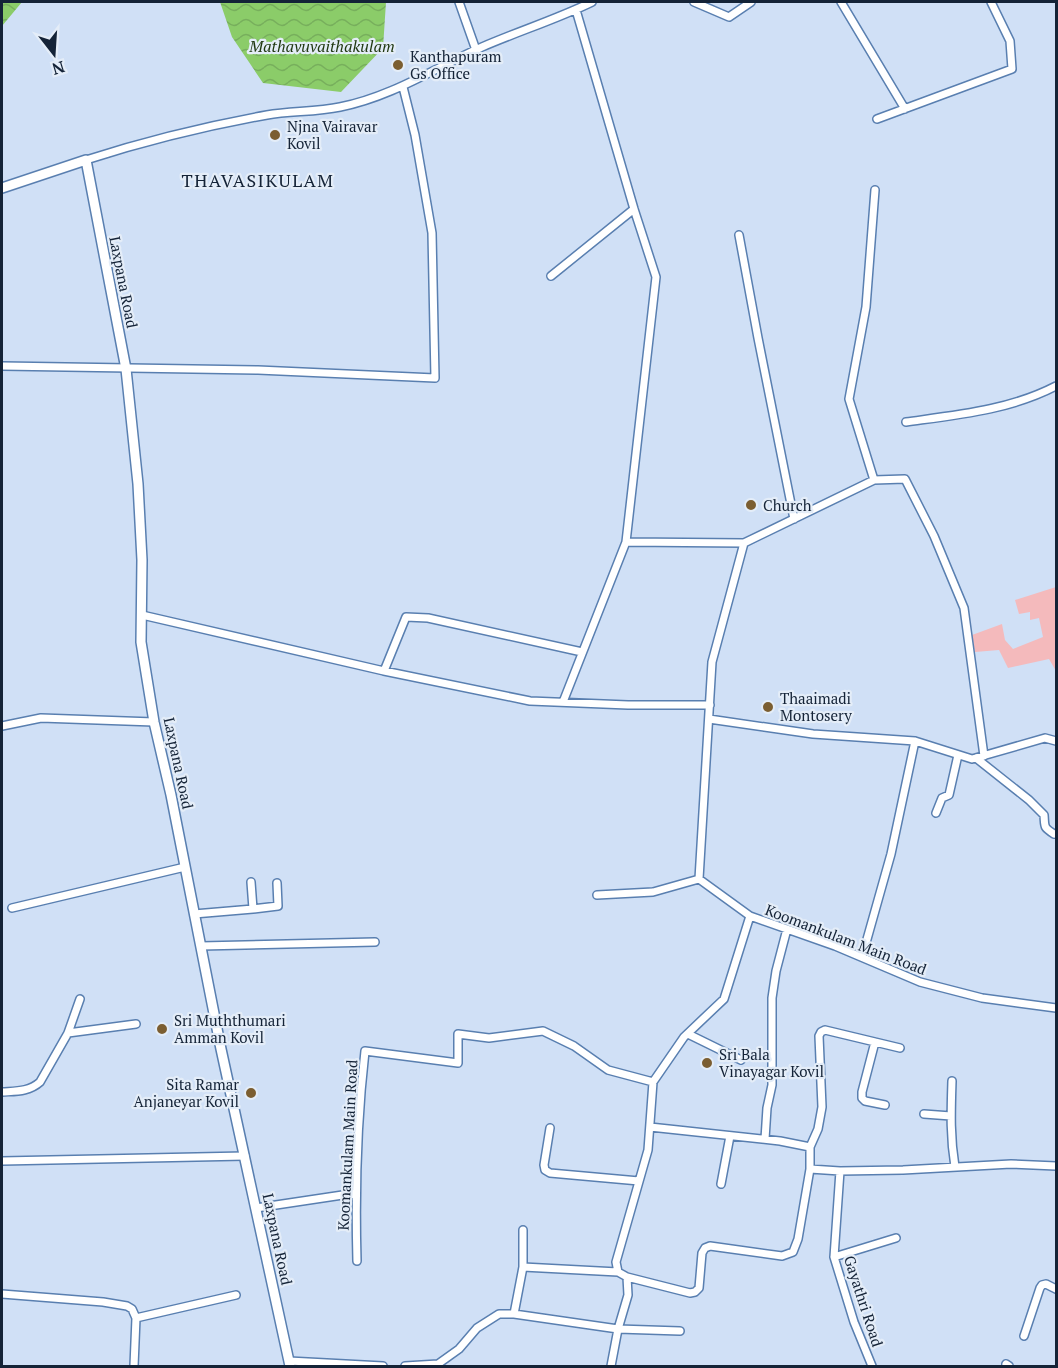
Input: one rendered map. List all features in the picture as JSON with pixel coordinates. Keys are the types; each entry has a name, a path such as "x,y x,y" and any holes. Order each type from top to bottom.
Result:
{"street":[{"path":"459,2 476,50"},
{"path":"2,188 145,141 269,114 340,108 374,98 403,87 476,50 592,2"},
{"path":"694,2 729,17 752,2"},
{"path":"841,2 905,109"},
{"path":"877,119 1012,69 1010,41 991,2"},
{"path":"563,702 626,542 656,277 576,10"},
{"path":"2,366 258,370 435,378 432,233 415,135 403,87"},
{"name":"Laxpana Road","path":"86,160 126,369 138,484 142,560 141,642 154,722 171,795 221,1049 290,1364"},
{"path":"874,480 849,399 866,307 875,190"},
{"path":"551,276 634,209"},
{"path":"739,235 794,519"},
{"path":"906,422 973,414 1038,396 1056,386"},
{"path":"626,542 744,543 874,480 905,479 934,536 964,608 980,757 1044,815 1046,829 1054,834"},
{"path":"699,879 712,662 744,543"},
{"path":"142,615 384,671 530,701 628,705 710,705"},
{"path":"384,671 406,617 428,618 582,652"},
{"path":"2,726 42,718 154,722"},
{"path":"709,719 813,734 915,741 972,759 1046,738 1056,741"},
{"path":"862,957 891,854 915,741"},
{"path":"936,813 942,798 949,795 958,755"},
{"path":"12,908 185,867"},
{"path":"597,895 653,892 699,879"},
{"path":"699,879 750,916"},
{"path":"251,882 253,909"},
{"path":"194,914 278,906 277,883"},
{"name":"Koomankulam Main Road","path":"357,1261 356,1192 360,1097 365,1051 458,1063 458,1034 489,1038 543,1031 574,1046 608,1070 652,1082 688,1034 724,999 750,916 835,946 920,982 982,998 1056,1008"},
{"path":"765,1139 767,1107 772,1085 772,998 776,971 787,930"},
{"path":"201,946 375,942"},
{"path":"2,1092 26,1090 40,1082 68,1033 80,999"},
{"path":"68,1033 136,1024"},
{"path":"523,1267 618,1272 627,1277 690,1293 699,1288 702,1253 710,1246 782,1256 793,1252 798,1239 810,1169 810,1147 818,1129 822,1107 819,1036 821,1032 825,1030 900,1048"},
{"path":"688,1034 741,1060"},
{"path":"875,1042 862,1098 865,1101 885,1105"},
{"path":"952,1081 951,1145 955,1167"},
{"path":"618,1272 616,1262 648,1150 652,1082"},
{"path":"924,1114 951,1116"},
{"path":"650,1127 765,1139 810,1147"},
{"path":"550,1128 544,1165 545,1170 550,1173 639,1181"},
{"path":"721,1184 730,1136"},
{"path":"2,1161 245,1156"},
{"path":"810,1169 903,1170 1011,1164 1056,1166"},
{"name":"Gayathri Road","path":"840,1171 834,1257 854,1322 872,1366"},
{"path":"256,1208 356,1192"},
{"path":"514,1314 523,1267 523,1230"},
{"path":"834,1257 896,1238"},
{"path":"611,1366 618,1329 628,1295 627,1277"},
{"path":"1024,1336 1040,1287 1046,1284 1056,1288"},
{"path":"2,1294 127,1306 132,1309 136,1317 134,1366"},
{"path":"136,1317 236,1295"},
{"path":"405,1366 438,1364 459,1349 477,1328 499,1314 514,1314 618,1329 680,1331"},
{"path":"290,1364 383,1366"}],"shaded area":[{"path":"1056,587 1056,671 1049,659 1008,668 999,650 975,652 972,635 1002,624 1005,640 1013,649 1043,637 1039,618 1030,620 1030,612 1019,614 1015,600"}],"water":[{"path":"2,2 22,2 2,26"},
{"name":"Mathavuvaithakulam","path":"220,2 386,2 383,48 341,92 263,83 232,37"}],"place":[{"name":"Kanthapuram Gs Office","path":"398,65"},
{"name":"Njna Vairavar Kovil","path":"275,135"},
{"name":"Church","path":"751,505"},
{"name":"Thaaimadi Montosery","path":"768,707"},
{"name":"Sri Muththumari Amman Kovil","path":"162,1029"},
{"name":"Sri Bala Vinayagar Kovil","path":"707,1063"},
{"name":"Sita Ramar Anjaneyar Kovil","path":"251,1093"}],"district":[{"name":"THAVASIKULAM","path":"258,180"}]}
